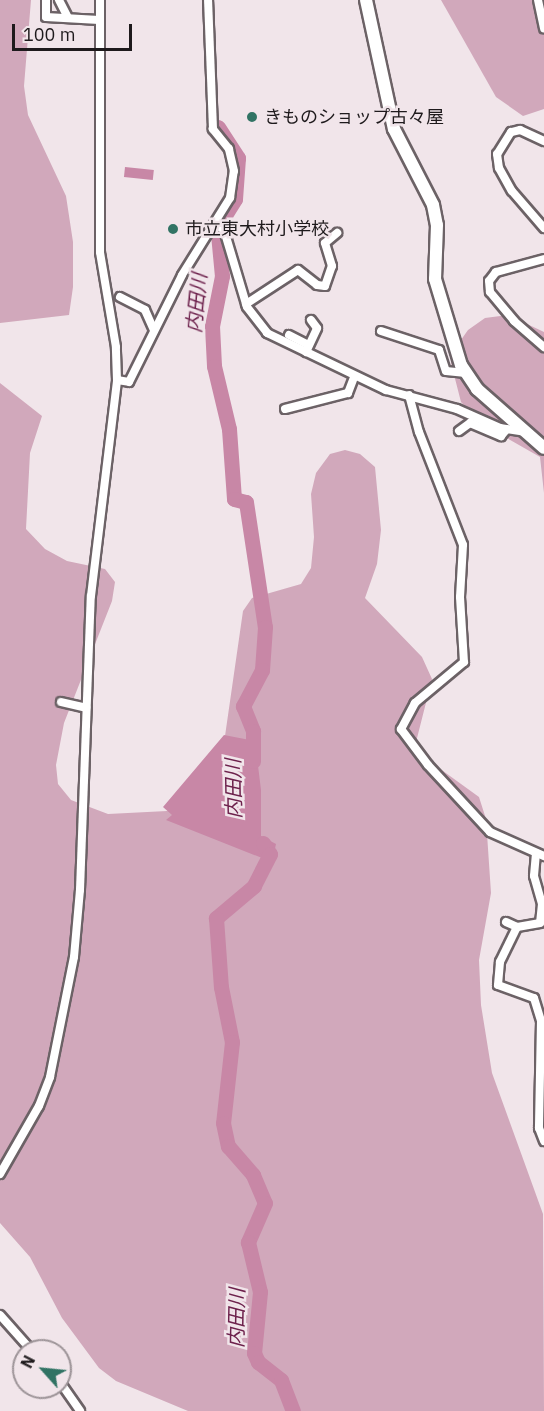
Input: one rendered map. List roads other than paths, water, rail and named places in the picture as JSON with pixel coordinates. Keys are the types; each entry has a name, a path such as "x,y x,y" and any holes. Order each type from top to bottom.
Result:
{"street":[{"path":"46,0 46,17 99,20"},
{"path":"59,0 68,18"},
{"path":"0,1174 39,1106 62,1026 74,957 80,890 91,596 117,380 116,347 100,252 100,0"},
{"path":"117,380 129,382 209,226 216,224 230,198 234,171 229,149 213,129 208,0"},
{"path":"366,0 394,129 433,205 437,225 435,279 449,333 466,373 477,389 544,448"},
{"path":"538,0 544,28"},
{"path":"544,141 520,130 511,132 497,154 499,168 512,191 544,228"},
{"path":"216,224 224,230 246,304 267,333 308,349"},
{"path":"246,304 298,270 316,285 325,286 332,266 325,243 337,233"},
{"path":"544,259 496,272 489,281 490,292 514,321 544,347"},
{"path":"120,297 145,310 154,330"},
{"path":"308,349 317,328 311,320"},
{"path":"381,331 439,350 446,370 466,373"},
{"path":"290,335 308,349 354,377 507,429 527,432"},
{"path":"285,409 348,393 354,377"},
{"path":"409,395 419,432 463,545 460,597 464,662 414,703 401,729 428,765 490,832 540,854 534,876 542,904 540,923 517,927 506,922"},
{"path":"459,431 470,423 501,436 507,429"},
{"path":"61,702 86,708"},
{"path":"517,927 500,962 498,985 534,998 541,1021 539,1128 544,1142"},
{"path":"0,1316 21,1339"}],"water":[{"path":"125,167 154,170 153,180 124,177"},
{"path":"224,735 255,741 261,790 261,836 276,844 272,862 166,820 172,815 163,807"}],"waterway":[{"name":"内田川","path":"218,127 238,158 235,199 222,220"},
{"name":"内田川","path":"218,234 222,276 212,326 214,366 229,429 234,499 246,502 265,627 262,670 243,706 253,731 253,761"},
{"name":"内田川","path":"263,843 270,854 254,886 216,918 221,987 232,1042 223,1123 228,1146 253,1175 265,1203 248,1242 260,1292 254,1353 258,1362 281,1380 293,1411"}],"place":[{"name":"きものショップ古々屋","path":"252,117"},
{"name":"市立東大村小学校","path":"173,229"}]}
